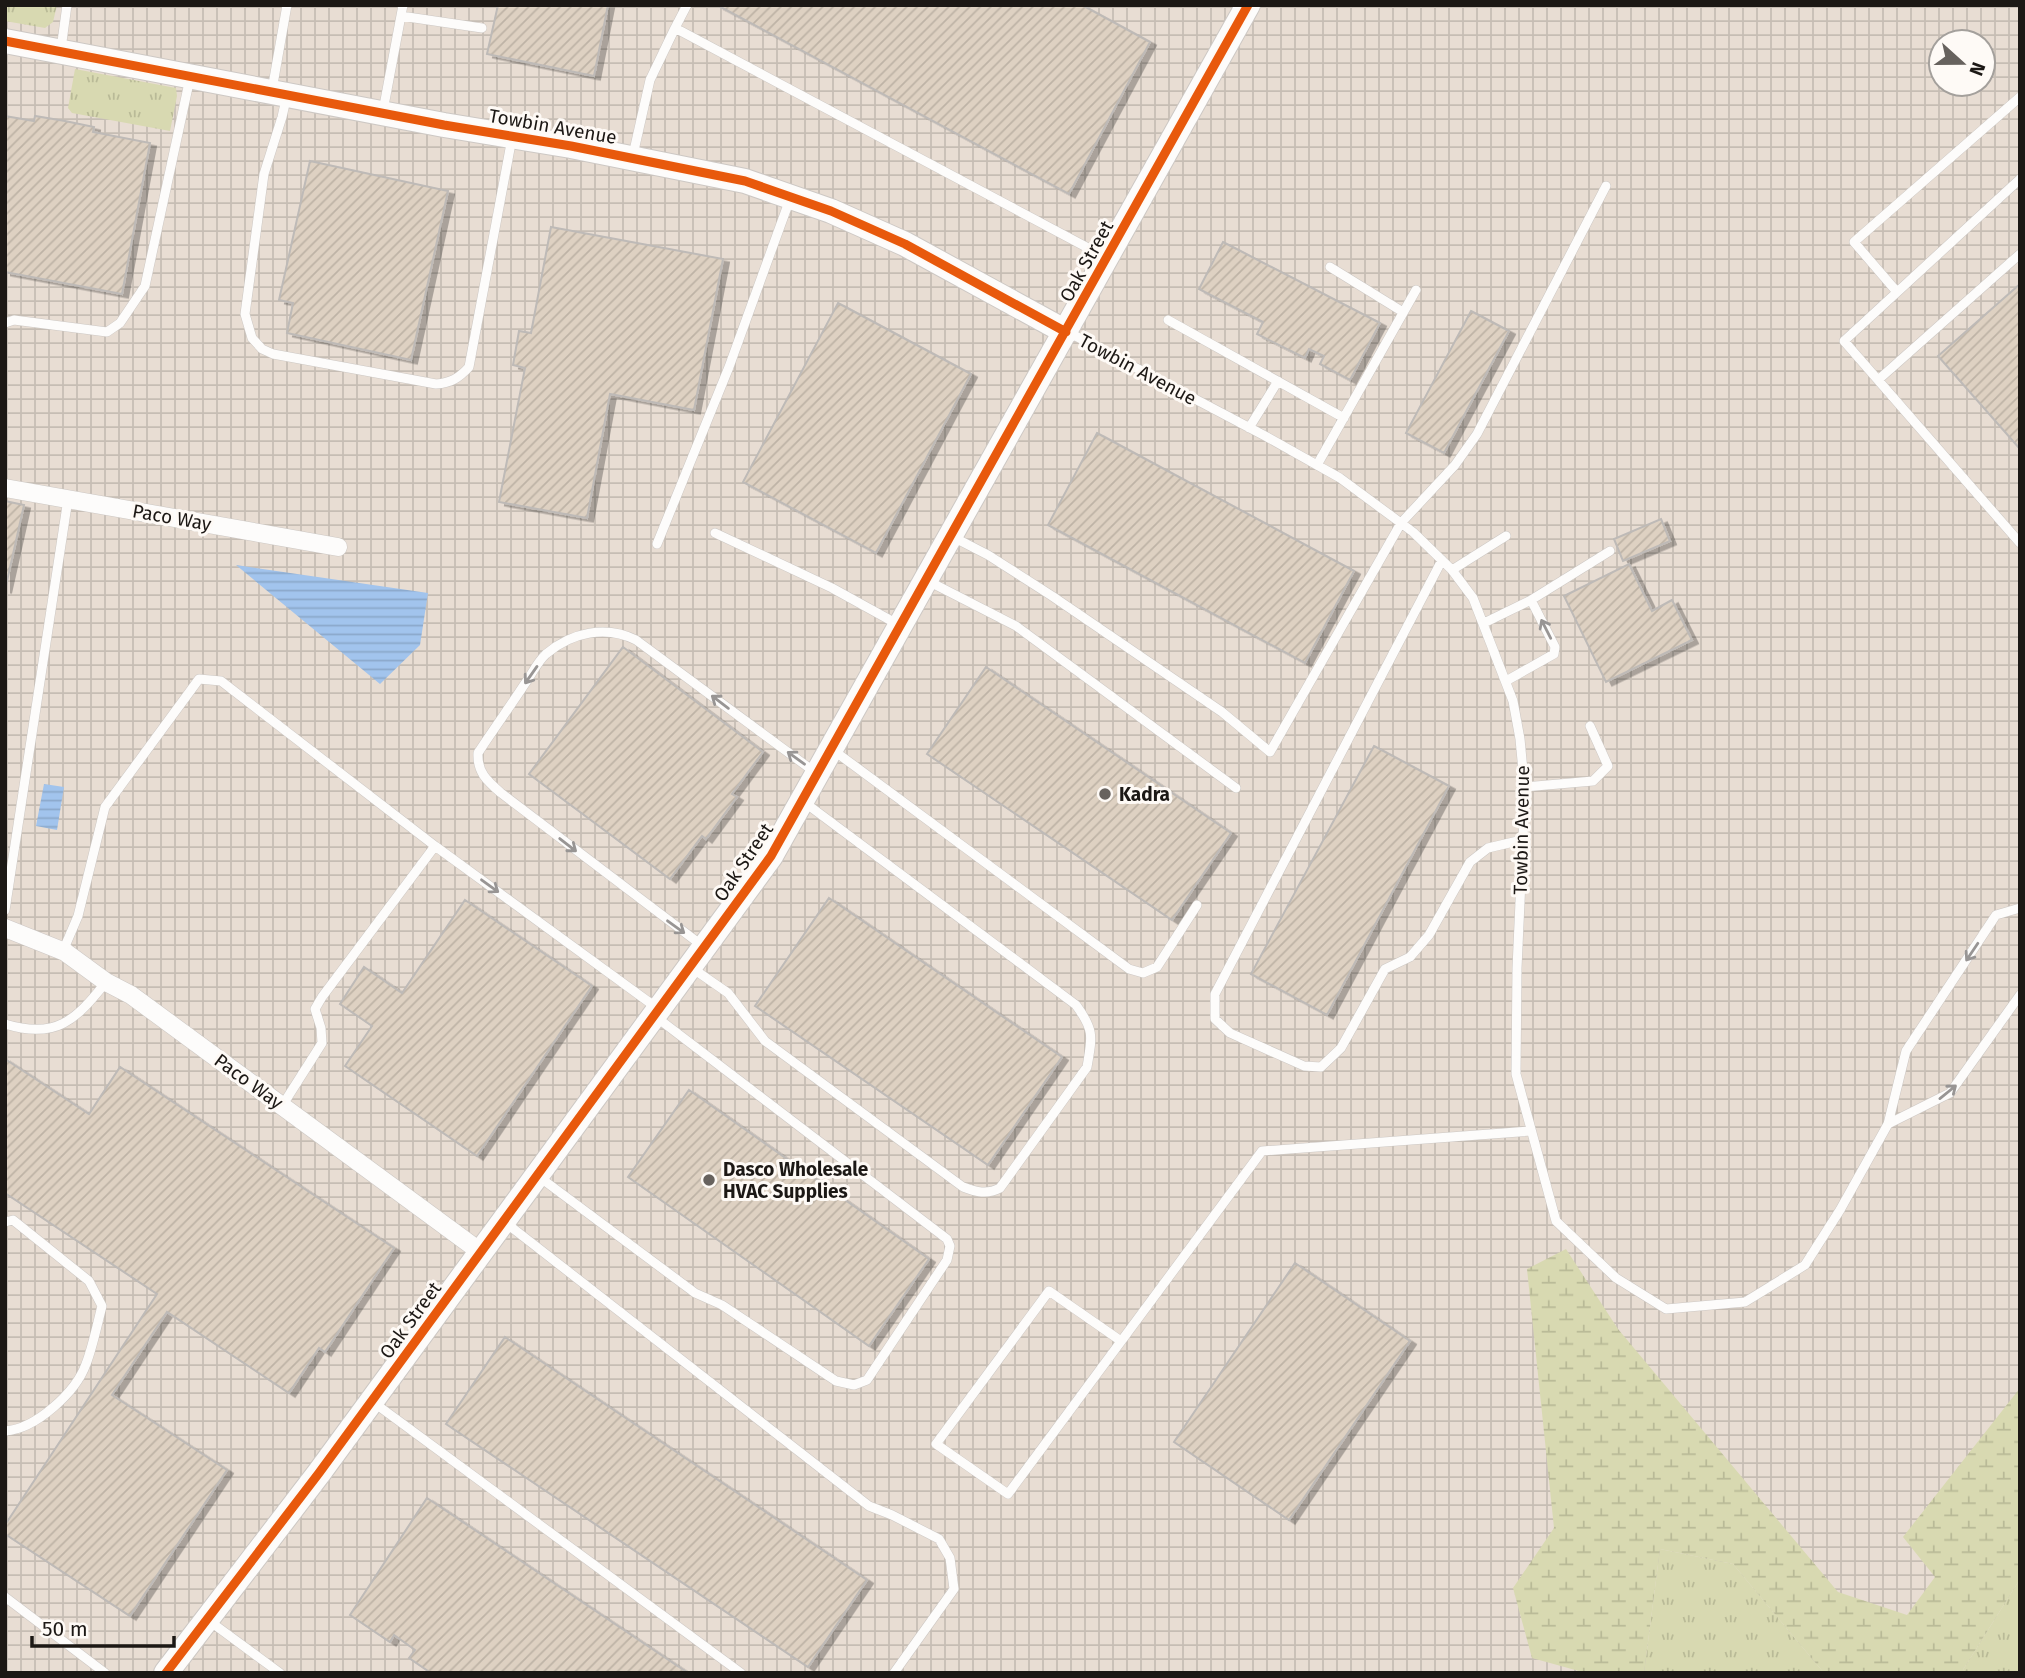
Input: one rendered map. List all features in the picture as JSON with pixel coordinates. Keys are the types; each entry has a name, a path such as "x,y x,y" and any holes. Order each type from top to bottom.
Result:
{"street":[{"name":"Oak Street","path":"166,1673 482,1253 771,856 1248,5"},
{"name":"Towbin Avenue","path":"5,41 745,181 831,211 905,244 1066,332"},
{"name":"Paco Way","path":"5,488 338,547"},
{"name":"Paco Way","path":"5,928 63,951 106,982 131,995 482,1253"}],"lane":[{"path":"60,51 67,5"},
{"path":"287,5 279,93 282,117 264,174 245,314 252,338 262,349 286,357 436,384 447,383 460,377 469,367 512,136"},
{"path":"633,158 650,80 687,5"},
{"path":"383,113 402,10 482,28"},
{"path":"675,28 1108,258"},
{"path":"5,323 14,320 107,332 120,323 145,286 190,76"},
{"path":"1897,292 1854,242 2020,97"},
{"path":"2020,179 1844,341 2020,543"},
{"path":"951,537 988,555 1052,596 1222,712 1270,752 1401,523 1455,465 1477,434 1606,186"},
{"path":"657,544 729,367 791,197"},
{"path":"1878,380 2020,254"},
{"path":"1331,267 1403,312"},
{"path":"1317,465 1416,290"},
{"path":"1168,320 1344,418"},
{"name":"Towbin Avenue","path":"1066,332 1340,478 1401,523 1442,560 1472,598 1513,701 1520,739 1524,787 1516,1074 1556,1221 1616,1278 1666,1309 1745,1302 1805,1265 1840,1210 1888,1124"},
{"path":"1249,428 1278,381"},
{"path":"5,910 68,499"},
{"path":"715,533 832,588 901,626"},
{"path":"1452,570 1506,536"},
{"path":"1484,623 1531,600 1610,551"},
{"path":"1442,560 1215,994 1215,1019 1230,1033 1304,1066 1321,1067 1341,1048 1385,969 1409,957 1429,935 1470,862 1488,848 1522,840"},
{"path":"927,580 1016,626 1236,788"},
{"path":"1506,681 1554,654 1555,646 1531,600"},
{"path":"803,801 1076,1006 1090,1024 1091,1043 1087,1067 1000,1188 992,1192 963,1187 765,1041 697,958 501,793 484,777 477,764 478,753 545,655 562,643 586,633 604,630 624,634 636,640 817,774"},
{"path":"63,951 78,916 105,807 199,679 221,681 657,1013 947,1239 950,1246 947,1260 867,1380 854,1385 836,1381 722,1306 695,1293 538,1176"},
{"path":"1524,787 1593,780 1608,766 1591,726"},
{"path":"832,748 1129,969 1143,974 1157,967 1197,905"},
{"path":"282,1106 321,1043 321,1028 315,1009 321,997 435,846"},
{"path":"1888,1124 1906,1051 1996,915 2020,908"},
{"path":"5,1024 22,1029 52,1029 83,1011 106,982"},
{"path":"1888,1124 1950,1093 2020,995"},
{"path":"1121,1341 1049,1290 936,1444 1008,1494 1121,1341 1262,1150 1531,1131"},
{"path":"5,1222 13,1220 89,1281 102,1306 86,1367 61,1401 38,1420 14,1431 5,1432"},
{"path":"504,1222 869,1506 939,1539 950,1558 954,1590 894,1673"},
{"path":"372,1401 741,1673"},
{"path":"5,1597 105,1673"},
{"path":"207,1619 280,1673"}],"shaded area":[{"path":"5,5 2020,5 2020,1673 5,1673"}],"green space":[{"path":"5,5 57,5 53,22 45,28 5,21"},
{"path":"75,69 176,88 170,131 72,113 68,108"},
{"path":"1566,1249 1618,1329 1838,1592 1907,1615 1935,1577 1903,1537 2020,1388 2020,1579 1961,1673 1824,1673 1733,1564 1660,1549 1644,1673 1586,1673 1532,1658 1513,1588 1554,1528 1527,1269"},
{"path":"1660,1549 1733,1564 1824,1673 1644,1673"},
{"path":"2020,1579 2020,1673 1961,1673"}],"water":[{"path":"236,565 428,593 420,645 380,684"},
{"path":"44,784 64,787 57,830 36,826"}],"building":[{"path":"498,5 608,5 594,76 487,54"},
{"path":"717,5 1082,5 1150,42 1069,194"},
{"path":"5,116 34,121 35,116 65,121 94,127 93,132 150,143 122,294 5,272"},
{"path":"310,161 448,191 411,360 287,333 293,303 279,300"},
{"path":"551,227 723,259 694,410 610,394 587,518 499,502 525,368 513,365 519,331 531,333"},
{"path":"1223,242 1380,323 1350,380 1320,364 1324,356 1309,349 1305,358 1257,334 1263,322 1199,289"},
{"path":"2020,284 2020,449 1938,356"},
{"path":"838,303 971,374 876,553 743,482"},
{"path":"1471,311 1509,331 1444,453 1406,433"},
{"path":"1097,433 1354,571 1305,663 1048,525"},
{"path":"5,501 24,505 5,590"},
{"path":"1661,519 1670,541 1623,561 1614,539"},
{"path":"1629,564 1652,611 1672,600 1692,640 1606,682 1564,596"},
{"path":"623,647 763,752 732,794 737,797 706,839 702,836 670,879 529,774"},
{"path":"986,667 1231,833 1172,920 927,754"},
{"path":"1374,746 1449,786 1327,1015 1251,974"},
{"path":"829,898 1062,1057 988,1165 755,1006"},
{"path":"465,900 592,986 477,1156 345,1066 372,1026 340,1004 364,967 402,993"},
{"path":"5,1059 89,1114 120,1067 394,1248 325,1352 319,1348 289,1393 167,1312 112,1395 227,1470 130,1616 5,1534 5,1525 157,1294 5,1193"},
{"path":"689,1090 929,1259 869,1346 628,1177"},
{"path":"1295,1263 1410,1341 1289,1520 1174,1442"},
{"path":"505,1337 867,1580 808,1667 446,1424"},
{"path":"427,1498 688,1673 431,1673 409,1658 415,1650 394,1635 390,1642 350,1615"}],"cycle path":[{"path":"166,1673 319,1473 771,856 1248,5"},
{"path":"5,41 745,181 831,211 905,244 1066,332"}],"place":[{"name":"Kadra","path":"1105,794"},
{"name":"Dasco Wholesale HVAC Supplies","path":"709,1180"}]}
